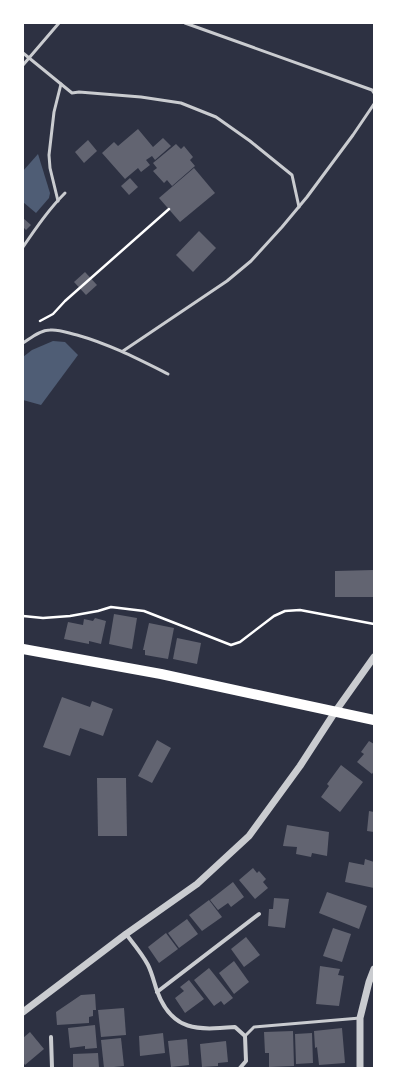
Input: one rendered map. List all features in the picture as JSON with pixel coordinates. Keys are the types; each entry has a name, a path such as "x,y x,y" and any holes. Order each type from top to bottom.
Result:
{"main road":[{"path":"23,648 161,674 374,720"}],"street":[{"path":"23,1012 126,934 197,884 249,836 300,766 335,712 374,657"},
{"path":"157,992 259,914"},
{"path":"126,934 148,964 162,1004 172,1017 185,1025 199,1028 235,1027 246,1036 246,1061 240,1068"},
{"path":"359,1068 360,1018 374,968"},
{"path":"51,1037 52,1068"}],"lane":[{"path":"23,65 58,23"},
{"path":"185,23 372,90 374,93"},
{"path":"23,53 72,93 79,92 141,97 181,103 216,117 250,141 292,175 299,206"},
{"path":"58,201 50,168 49,155 54,112 61,84"},
{"path":"122,351 227,282 251,261 299,206 374,104"},
{"path":"23,247 40,222 65,193"},
{"path":"23,343 40,332 49,330 62,331 122,351 168,374"},
{"path":"246,1036 254,1027 360,1018"}],"path":[{"path":"37,322 53,314 65,301 169,209"},
{"path":"23,616 43,618 70,616 98,611 111,606 144,611 232,645 240,642 274,616 285,611 300,610 374,624"}],"water":[{"path":"38,154 50,193 49,198 36,213 23,202 23,171"},
{"path":"53,341 65,342 78,355 41,405 23,400 23,357 32,350"}],"building":[{"path":"138,129 153,147 163,138 171,146 155,160 152,156 146,160 150,165 141,172 138,168 125,179 102,153 114,142 118,146"},
{"path":"88,140 97,151 84,163 75,152"},
{"path":"176,144 181,149 184,146 193,157 190,160 195,166 172,186 167,180 164,183 153,171 157,168 153,163"},
{"path":"194,168 215,193 180,222 159,198"},
{"path":"130,178 138,187 129,195 121,186"},
{"path":"23,218 31,225 26,230 23,227"},
{"path":"199,231 216,248 193,272 176,255"},
{"path":"85,272 97,285 86,295 74,282"},
{"path":"374,570 374,597 335,597 335,571"},
{"path":"114,614 137,618 132,649 109,644"},
{"path":"95,618 106,621 101,644 89,641 89,644 64,639 68,622 83,625 84,619 93,621"},
{"path":"149,623 174,628 168,659 145,655 145,650 143,650"},
{"path":"177,638 201,643 197,664 173,659"},
{"path":"62,697 90,707 92,701 113,709 103,736 80,728 70,756 43,747"},
{"path":"157,740 171,748 152,783 138,776"},
{"path":"369,741 374,744 374,771 372,774 357,762 364,754 361,752"},
{"path":"341,765 363,782 340,812 321,797 329,786 327,784"},
{"path":"97,778 126,778 127,836 98,836"},
{"path":"369,811 374,812 374,832 367,831"},
{"path":"287,825 329,832 327,856 312,853 311,857 296,854 297,847 283,846"},
{"path":"365,859 374,862 374,888 345,882 349,862 364,865"},
{"path":"253,868 257,873 259,871 266,879 263,882 268,888 255,899 239,880"},
{"path":"233,882 244,897 231,907 228,903 218,910 210,900"},
{"path":"327,892 367,906 359,929 319,913"},
{"path":"274,898 289,899 285,928 268,926 269,909 273,909"},
{"path":"209,900 222,917 202,931 189,915"},
{"path":"187,919 198,934 179,948 168,933"},
{"path":"333,928 351,934 342,962 323,956"},
{"path":"166,933 178,949 159,963 148,947"},
{"path":"246,937 260,955 244,967 231,949"},
{"path":"234,961 249,982 234,994 219,973"},
{"path":"320,966 340,969 338,975 344,976 339,1006 316,1004"},
{"path":"209,968 233,998 224,1005 221,1001 214,1006 194,980"},
{"path":"189,980 204,999 185,1013 175,998 184,991 180,987"},
{"path":"95,994 96,1010 93,1010 93,1016 89,1017 89,1023 57,1025 56,1012 81,995"},
{"path":"124,1008 126,1035 101,1037 98,1010"},
{"path":"95,1025 97,1048 85,1049 85,1046 70,1048 68,1028"},
{"path":"342,1028 345,1063 319,1065 317,1047 315,1048 314,1031"},
{"path":"293,1031 294,1066 269,1067 269,1053 265,1053 264,1032"},
{"path":"30,1032 44,1049 25,1065 23,1062 23,1038"},
{"path":"163,1033 165,1053 140,1056 139,1036"},
{"path":"312,1033 313,1063 296,1064 295,1034"},
{"path":"121,1038 124,1066 104,1068 101,1040"},
{"path":"187,1039 189,1065 171,1067 168,1041"},
{"path":"226,1041 228,1062 218,1063 218,1066 202,1067 200,1044"},
{"path":"98,1053 99,1068 73,1068 73,1054"}]}
